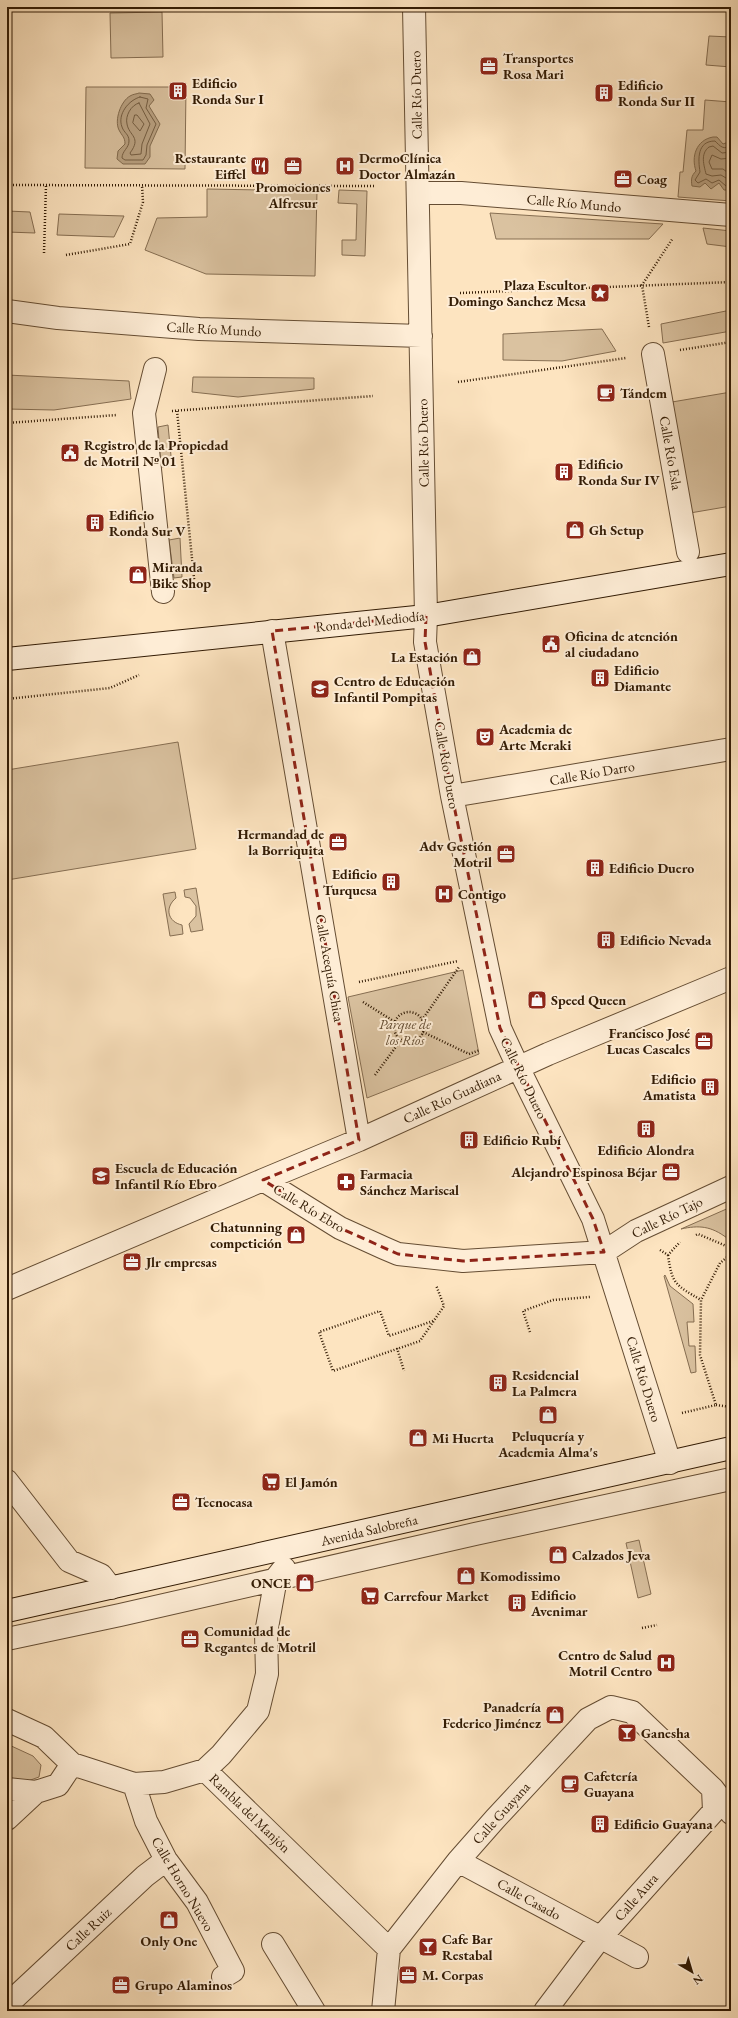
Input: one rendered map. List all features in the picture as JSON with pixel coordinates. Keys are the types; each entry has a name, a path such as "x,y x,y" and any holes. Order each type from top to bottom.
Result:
{"street":[{"name":"Calle Río Duero","path":"414,7 426,642 452,796 500,1028 593,1219 670,1463"},
{"name":"Calle Río Mundo","path":"418,192 461,193 731,215"},
{"name":"Calle Río Mundo","path":"7,311 58,318 199,329 421,336"},
{"name":"Calle Río Esla","path":"653,354 688,552"},
{"path":"155,369 144,413 162,592"},
{"name":"Ronda del Mediodía","path":"7,659 426,616 731,564"},
{"name":"Calle Acequía Chica","path":"272,631 335,987 359,1140"},
{"name":"Calle Río Darro","path":"452,796 731,749"},
{"name":"Calle Río Guadiana","path":"263,1180 359,1140 518,1067 731,978"},
{"name":"Calle Río Ebro","path":"7,1289 263,1180 340,1228 398,1254 463,1261 604,1252"},
{"name":"Calle Río Tajo","path":"604,1252 636,1230 731,1187"},
{"name":"Avenida Salobreña","path":"7,1611 670,1463 729,1452"},
{"name":"Avenida Salobreña","path":"7,1639 120,1615 276,1578 731,1479"},
{"path":"7,1481 69,1561 101,1575 111,1588"},
{"path":"205,1770 221,1755 258,1711 267,1674 266,1633 276,1578 304,1544"},
{"name":"Calle Guayana","path":"389,1949 458,1861 494,1819 588,1719 611,1707 632,1712 712,1789"},
{"name":"Rambla del Manjón","path":"7,1720 44,1737 72,1764 134,1784 164,1782 205,1770 389,1949"},
{"path":"7,1789 36,1792 58,1785 72,1764"},
{"name":"Calle Horno Nuevo","path":"134,1784 146,1821 166,1860 197,1902 233,1971 223,1977"},
{"path":"712,1789 731,1813"},
{"name":"Calle Aura","path":"600,1938 714,1810 712,1789"},
{"path":"7,1819 36,1792"},
{"name":"Calle Ruiz","path":"13,2005 145,1876 166,1860"},
{"name":"Calle Casado","path":"458,1861 637,1957"},
{"path":"545,2011 600,1938"},
{"path":"273,1944 314,2011"},
{"path":"383,2011 389,1949"}],"path":[{"path":"7,185 376,186"},
{"path":"44,253 46,185"},
{"path":"66,255 130,244 143,202 142,185"},
{"path":"653,354 642,285 691,212"},
{"path":"460,293 731,282"},
{"path":"458,382 731,342"},
{"path":"7,423 373,396"},
{"path":"177,411 195,588"},
{"path":"335,987 464,960"},
{"path":"422,1020 416,1014 408,1013 400,1016 395,1022 396,1034 405,1042 414,1041 423,1032 422,1020 460,966"},
{"path":"335,987 395,1022"},
{"path":"423,1032 469,1054 482,1049"},
{"path":"691,1237 698,1234 731,1248"},
{"path":"716,1405 700,1355 701,1300 720,1263 731,1254"},
{"path":"668,1255 670,1274 674,1281 701,1300"},
{"path":"433,1322 389,1336 380,1311 319,1332 333,1371 420,1340 433,1322 444,1306 436,1285"},
{"path":"530,1332 523,1311 553,1300 598,1297"},
{"path":"397,1348 404,1371"},
{"path":"679,1414 716,1405 731,1407"},
{"path":"642,1628 657,1625"}],"highlighted area":[{"path":"426,616 425,642 452,796 500,1028 593,1219 604,1252 463,1261 398,1254 340,1228 263,1180 359,1140 272,631"}],"green space":[{"path":"162,12 163,57 111,58 110,13"},
{"path":"709,36 731,37 731,67 706,65"},
{"path":"86,87 186,87 185,169 85,168"},
{"path":"705,100 731,102 731,201 678,197 680,172 683,172 687,130 703,130"},
{"path":"207,189 317,191 315,276 206,274 145,250 157,218 207,217"},
{"path":"339,190 367,191 365,256 342,255 342,240 356,240 357,204 338,203"},
{"path":"7,211 30,212 35,233 7,232"},
{"path":"490,213 663,224 649,239 496,239"},
{"path":"59,214 124,216 114,237 57,235"},
{"path":"703,228 731,231 731,247 707,244"},
{"path":"731,310 731,331 663,343 661,324"},
{"path":"602,329 616,351 562,361 503,360 503,334"},
{"path":"7,375 129,381 131,399 54,410 7,409"},
{"path":"193,377 314,378 314,389 238,397 192,392"},
{"path":"731,392 731,506 690,513 672,402"},
{"path":"168,425 172,466 161,467 158,427"},
{"path":"180,538 182,577 174,578 169,540"},
{"path":"178,742 196,849 7,880 7,770"},
{"path":"196,888 203,930 191,932 189,924 196,916 196,906 190,898 185,897 184,890"},
{"path":"175,892 176,898 170,906 169,914 173,921 182,925 183,934 170,936 163,894"},
{"name":"Parque de los Ríos","path":"463,970 479,1054 367,1098 348,997"},
{"path":"731,1207 731,1235 727,1238 716,1231 705,1228 694,1227 681,1229"},
{"path":"665,1275 670,1286 693,1304 694,1322 687,1322 689,1346 695,1346 696,1372 691,1373 664,1276"},
{"path":"639,1540 651,1594 638,1598 626,1543"},
{"path":"7,1744 33,1756 41,1765 39,1777 25,1782 7,1780"}],"water":[{"path":"139,93 150,94 154,100 149,106 160,124 150,146 150,157 145,164 123,164 117,159 118,151 125,144 117,121 119,111 127,98 131,95"},
{"path":"713,137 717,137 723,144 731,141 731,190 724,190 719,183 711,189 705,183 700,187 692,186 692,178 696,171 694,160 696,150 702,142"}],"place":[{"name":"Transportes Rosa Mari","path":"489,66"},
{"name":"Edificio Ronda Sur I","path":"178,91"},
{"name":"Edificio Ronda Sur II","path":"604,93"},
{"name":"Restaurante Eiffel","path":"260,166"},
{"name":"Promociones Alfresur","path":"293,166"},
{"name":"DermoClínica Doctor Almazán","path":"345,166"},
{"name":"Coag","path":"623,179"},
{"name":"Plaza Escultor Domingo Sanchez Mesa","path":"600,293"},
{"name":"Tándem","path":"606,393"},
{"name":"Registro de la Propiedad de Motril Nº 01","path":"70,453"},
{"name":"Edificio Ronda Sur IV","path":"564,472"},
{"name":"Edificio Ronda Sur V","path":"95,523"},
{"name":"Gh Setup","path":"575,530"},
{"name":"Miranda Bike Shop","path":"138,575"},
{"name":"Oficina de atención al ciudadano","path":"551,644"},
{"name":"La Estación","path":"472,657"},
{"name":"Edificio Diamante","path":"600,678"},
{"name":"Centro de Educación Infantil Pompitas","path":"320,689"},
{"name":"Academia de Arte Meraki","path":"485,737"},
{"name":"Hermandad de la Borriquita","path":"338,842"},
{"name":"Adv Gestión Motril","path":"506,854"},
{"name":"Edificio Duero","path":"595,868"},
{"name":"Edificio Turquesa","path":"391,882"},
{"name":"Contigo","path":"444,894"},
{"name":"Edificio Nevada","path":"606,940"},
{"name":"Speed Queen","path":"537,1000"},
{"name":"Francisco José Lucas Cascales","path":"704,1041"},
{"name":"Edificio Amatista","path":"710,1087"},
{"name":"Edificio Alondra","path":"646,1129"},
{"name":"Edificio Rubí","path":"469,1140"},
{"name":"Alejandro Espinosa Béjar","path":"671,1172"},
{"name":"Escuela de Educación Infantil Río Ebro","path":"101,1176"},
{"name":"Farmacia Sánchez Mariscal","path":"346,1182"},
{"name":"Chatunning competición","path":"296,1235"},
{"name":"Jlr empresas","path":"132,1262"},
{"name":"Residencial La Palmera","path":"498,1383"},
{"name":"Peluquería y Academia Alma's","path":"548,1415"},
{"name":"Mi Huerta","path":"418,1438"},
{"name":"El Jamón","path":"271,1482"},
{"name":"Tecnocasa","path":"181,1502"},
{"name":"Calzados Jeva","path":"558,1555"},
{"name":"Komodissimo","path":"466,1576"},
{"name":"ONCE","path":"305,1583"},
{"name":"Carrefour Market","path":"370,1596"},
{"name":"Edificio Avenimar","path":"517,1603"},
{"name":"Comunidad de Regantes de Motril","path":"190,1639"},
{"name":"Centro de Salud Motril Centro","path":"666,1663"},
{"name":"Panadería Federico Jiménez","path":"555,1715"},
{"name":"Ganesha","path":"627,1733"},
{"name":"Cafetería Guayana","path":"570,1784"},
{"name":"Edificio Guayana","path":"600,1824"},
{"name":"Only One","path":"169,1920"},
{"name":"Cafe Bar Restabal","path":"428,1947"},
{"name":"M. Corpas","path":"408,1975"},
{"name":"Grupo Alaminos","path":"121,1985"}]}
